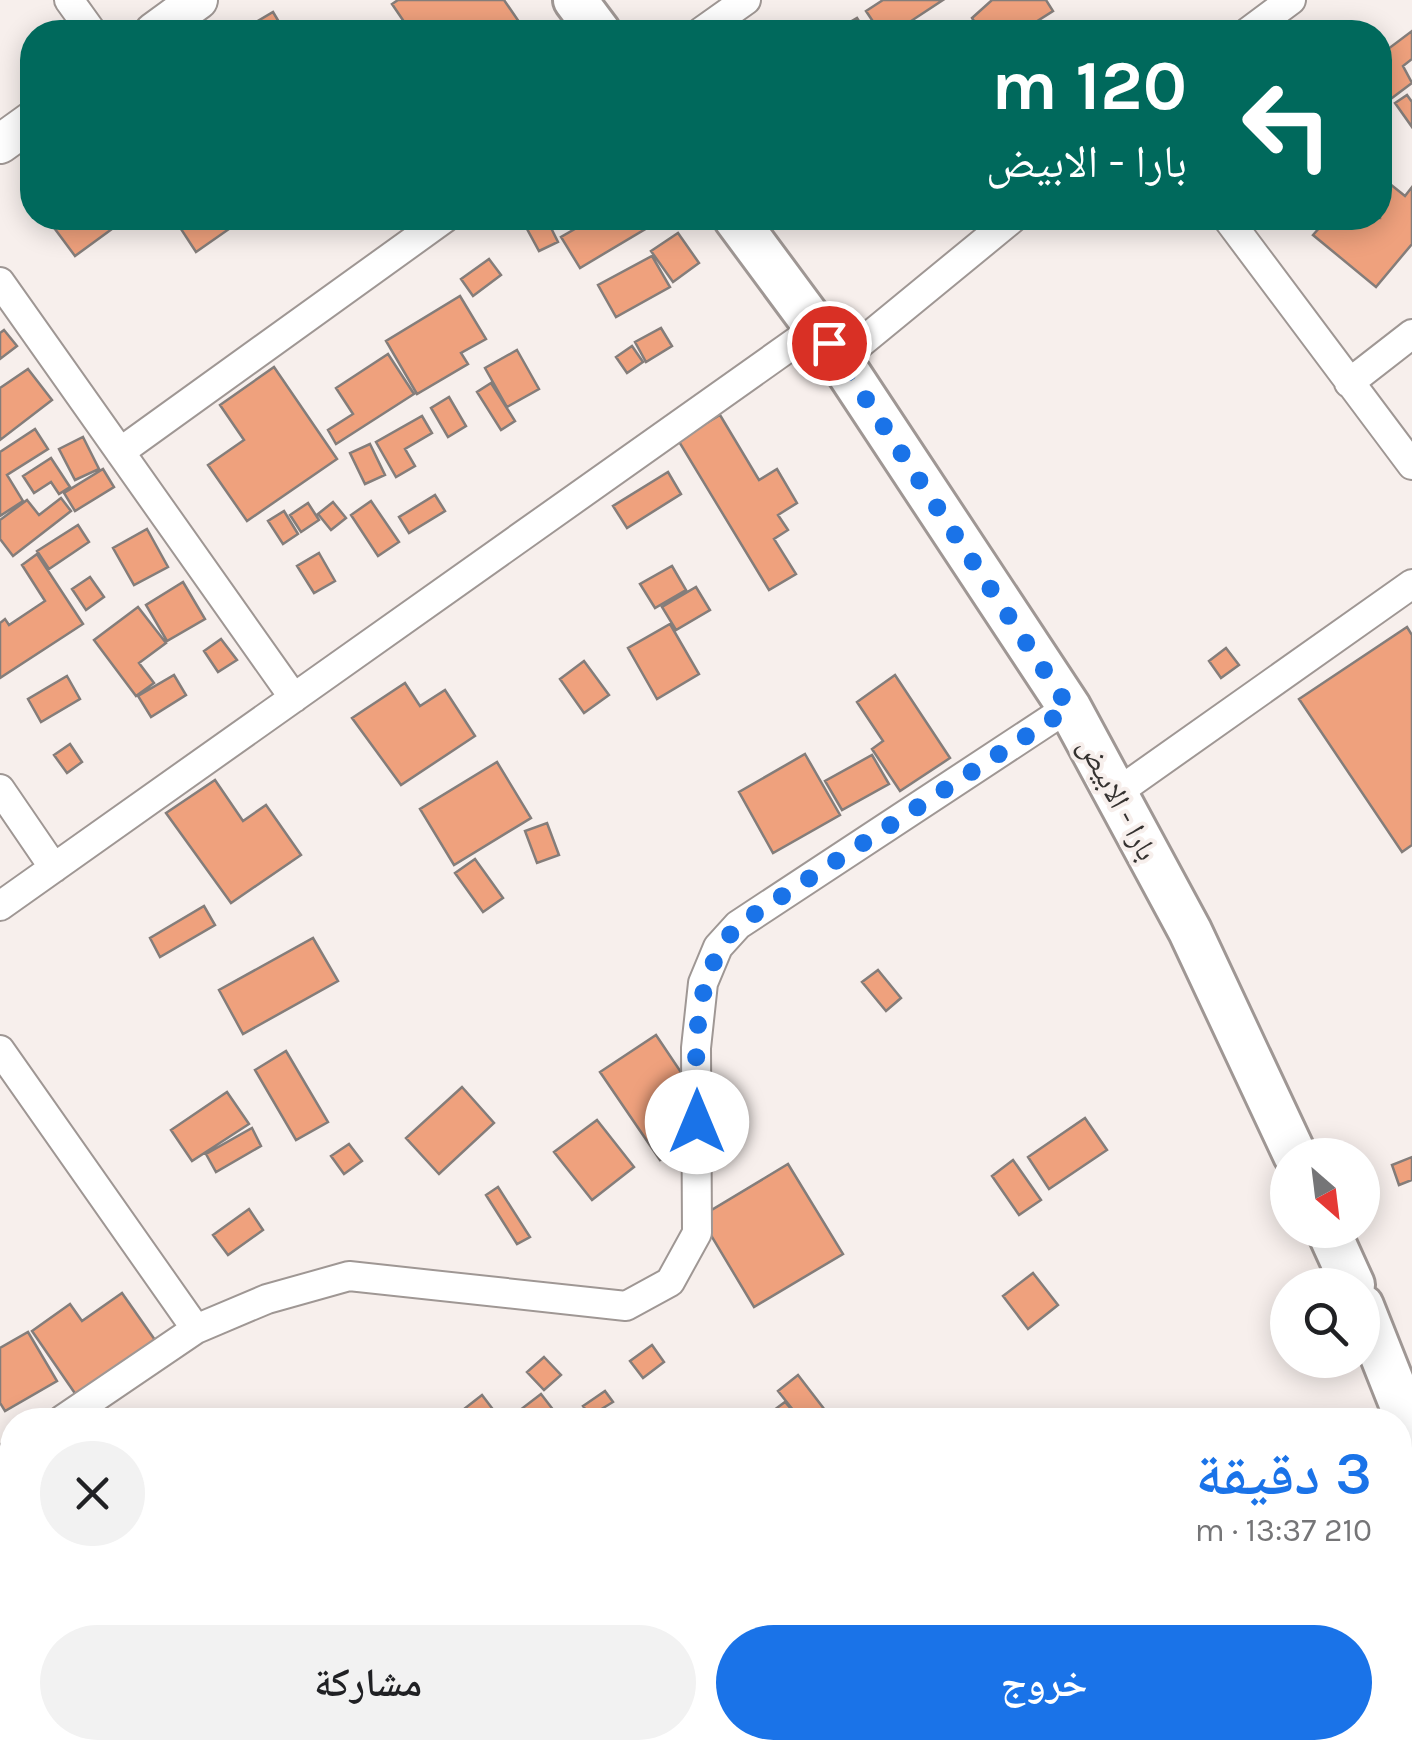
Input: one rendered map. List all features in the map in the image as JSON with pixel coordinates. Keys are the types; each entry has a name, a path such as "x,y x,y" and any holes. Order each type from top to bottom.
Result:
{"main road":[{"path":"170,20 198,0"},
{"name":"بارا - الابيض","path":"745,230 829,343 1069,708 1190,931 1287,1138"},
{"path":"1380,1351 1402,1408"}],"street":[{"path":"718,20 746,0"},
{"path":"1264,20 1291,0"},
{"path":"120,452 427,230"},
{"path":"0,906 294,698 996,230"},
{"path":"1236,230 1412,465"},
{"path":"0,282 294,698"},
{"path":"1348,384 1412,334"},
{"path":"1115,794 1412,584"},
{"path":"80,1408 196,1329 267,1299 348,1276 626,1306 670,1282 698,1233 696,1048 703,983 718,947 738,925 1069,708"},
{"path":"0,789 54,868"},
{"path":"0,1050 196,1329"}],"building":[{"path":"398,0 504,0 518,20 403,20 392,4"},
{"path":"883,0 943,0 913,20 872,20 866,11"},
{"path":"992,0 1046,0 1053,11 1039,20 972,18"},
{"path":"273,12 278,20 260,20"},
{"path":"1412,31 1412,59 1403,66 1412,83 1392,98 1392,46"},
{"path":"1407,95 1412,102 1412,127 1395,103"},
{"path":"1392,186 1405,196 1412,187 1412,244 1376,287 1313,235 1317,230 1392,230"},
{"path":"56,230 111,230 75,256"},
{"path":"182,230 228,230 196,252"},
{"path":"528,230 552,230 558,242 539,251"},
{"path":"573,230 644,230 580,268 561,237"},
{"path":"678,233 699,263 673,282 651,251"},
{"path":"652,256 670,287 616,317 598,285"},
{"path":"489,259 501,275 473,296 461,279"},
{"path":"460,296 486,339 461,353 468,364 417,394 386,341"},
{"path":"661,328 672,346 646,362 635,342"},
{"path":"4,330 17,346 0,359 0,333"},
{"path":"632,346 643,362 627,373 616,357"},
{"path":"517,350 539,389 507,407 485,368"},
{"path":"388,354 414,394 336,444 328,430 353,414 336,388"},
{"path":"274,367 337,459 247,521 208,465 244,440 220,405"},
{"path":"28,369 52,400 0,440 0,388"},
{"path":"491,383 515,421 501,430 477,392"},
{"path":"449,397 466,426 448,437 431,408"},
{"path":"720,415 759,480 777,469 797,503 778,515 788,530 774,539 796,574 769,590 678,440"},
{"path":"422,416 432,433 405,449 415,466 396,477 376,442"},
{"path":"35,429 48,449 7,475 23,501 0,516 0,452"},
{"path":"83,437 99,469 75,480 59,449"},
{"path":"370,444 385,475 365,484 350,453"},
{"path":"51,458 70,487 59,494 51,482 34,493 23,476"},
{"path":"103,469 114,487 75,511 64,493"},
{"path":"668,472 681,494 627,528 613,506"},
{"path":"435,495 445,511 409,533 399,517"},
{"path":"61,498 71,511 13,556 0,539 0,520 27,500 39,515"},
{"path":"371,501 399,542 378,556 351,515"},
{"path":"333,502 346,518 331,530 318,514"},
{"path":"308,503 319,520 301,532 290,515"},
{"path":"284,511 298,534 283,544 268,521"},
{"path":"78,525 89,542 49,569 37,551"},
{"path":"147,529 168,567 134,585 113,548"},
{"path":"319,553 335,581 314,593 297,566"},
{"path":"37,554 83,624 0,678 0,623 5,619 9,625 45,601 22,565"},
{"path":"672,566 686,590 655,608 640,584"},
{"path":"90,577 104,597 86,610 72,589"},
{"path":"183,582 205,619 167,641 146,605"},
{"path":"696,587 710,610 676,630 662,607"},
{"path":"138,607 166,643 139,663 154,683 136,696 94,640"},
{"path":"670,624 699,674 657,699 628,648"},
{"path":"1407,627 1412,635 1412,845 1402,852 1299,699"},
{"path":"221,639 237,660 218,672 204,651"},
{"path":"1226,648 1239,665 1221,678 1209,661"},
{"path":"584,661 609,695 584,713 560,679"},
{"path":"174,675 186,695 151,717 138,696"},
{"path":"895,675 950,758 900,791 872,749 883,741 857,702"},
{"path":"67,676 80,699 41,722 28,699"},
{"path":"405,683 420,706 445,690 475,736 401,785 352,718"},
{"path":"70,744 82,762 67,773 54,755"},
{"path":"805,754 840,815 773,853 739,792"},
{"path":"872,755 889,784 842,810 825,781"},
{"path":"497,762 531,818 454,865 420,809"},
{"path":"215,780 243,821 266,805 301,855 231,903 166,813"},
{"path":"547,823 559,855 537,863 525,831"},
{"path":"475,859 503,898 483,912 455,873"},
{"path":"204,906 215,925 160,957 150,938"},
{"path":"313,938 338,981 243,1034 219,990"},
{"path":"878,970 901,998 886,1011 862,982"},
{"path":"656,1035 701,1102 700,1134 660,1160 600,1072"},
{"path":"286,1051 328,1122 296,1140 255,1070"},
{"path":"462,1087 494,1123 439,1174 406,1138"},
{"path":"227,1092 249,1124 192,1161 171,1130"},
{"path":"1085,1118 1107,1150 1049,1189 1028,1157"},
{"path":"597,1120 634,1167 592,1200 554,1152"},
{"path":"252,1128 261,1146 216,1172 206,1154"},
{"path":"349,1144 362,1161 344,1174 331,1156"},
{"path":"1412,1157 1412,1180 1399,1185 1392,1165"},
{"path":"1013,1160 1041,1200 1019,1215 992,1176"},
{"path":"788,1164 843,1254 754,1307 700,1217"},
{"path":"498,1187 530,1237 517,1244 486,1195"},
{"path":"249,1209 263,1230 228,1255 213,1235"},
{"path":"1033,1273 1058,1305 1028,1329 1003,1296"},
{"path":"122,1293 162,1350 83,1405 32,1331 70,1304 82,1321"},
{"path":"28,1332 57,1381 10,1408 3,1408 0,1348"},
{"path":"652,1345 664,1362 643,1378 630,1361"},
{"path":"544,1357 561,1375 544,1390 527,1372"},
{"path":"798,1375 823,1408 791,1408 778,1391"},
{"path":"605,1391 613,1402 603,1408 583,1406"},
{"path":"541,1394 552,1408 523,1408"},
{"path":"482,1395 492,1408 465,1408"}],"route":[{"path":"697,1122 696,1048 703,983 718,947 738,925 1069,708 829,343"}]}
